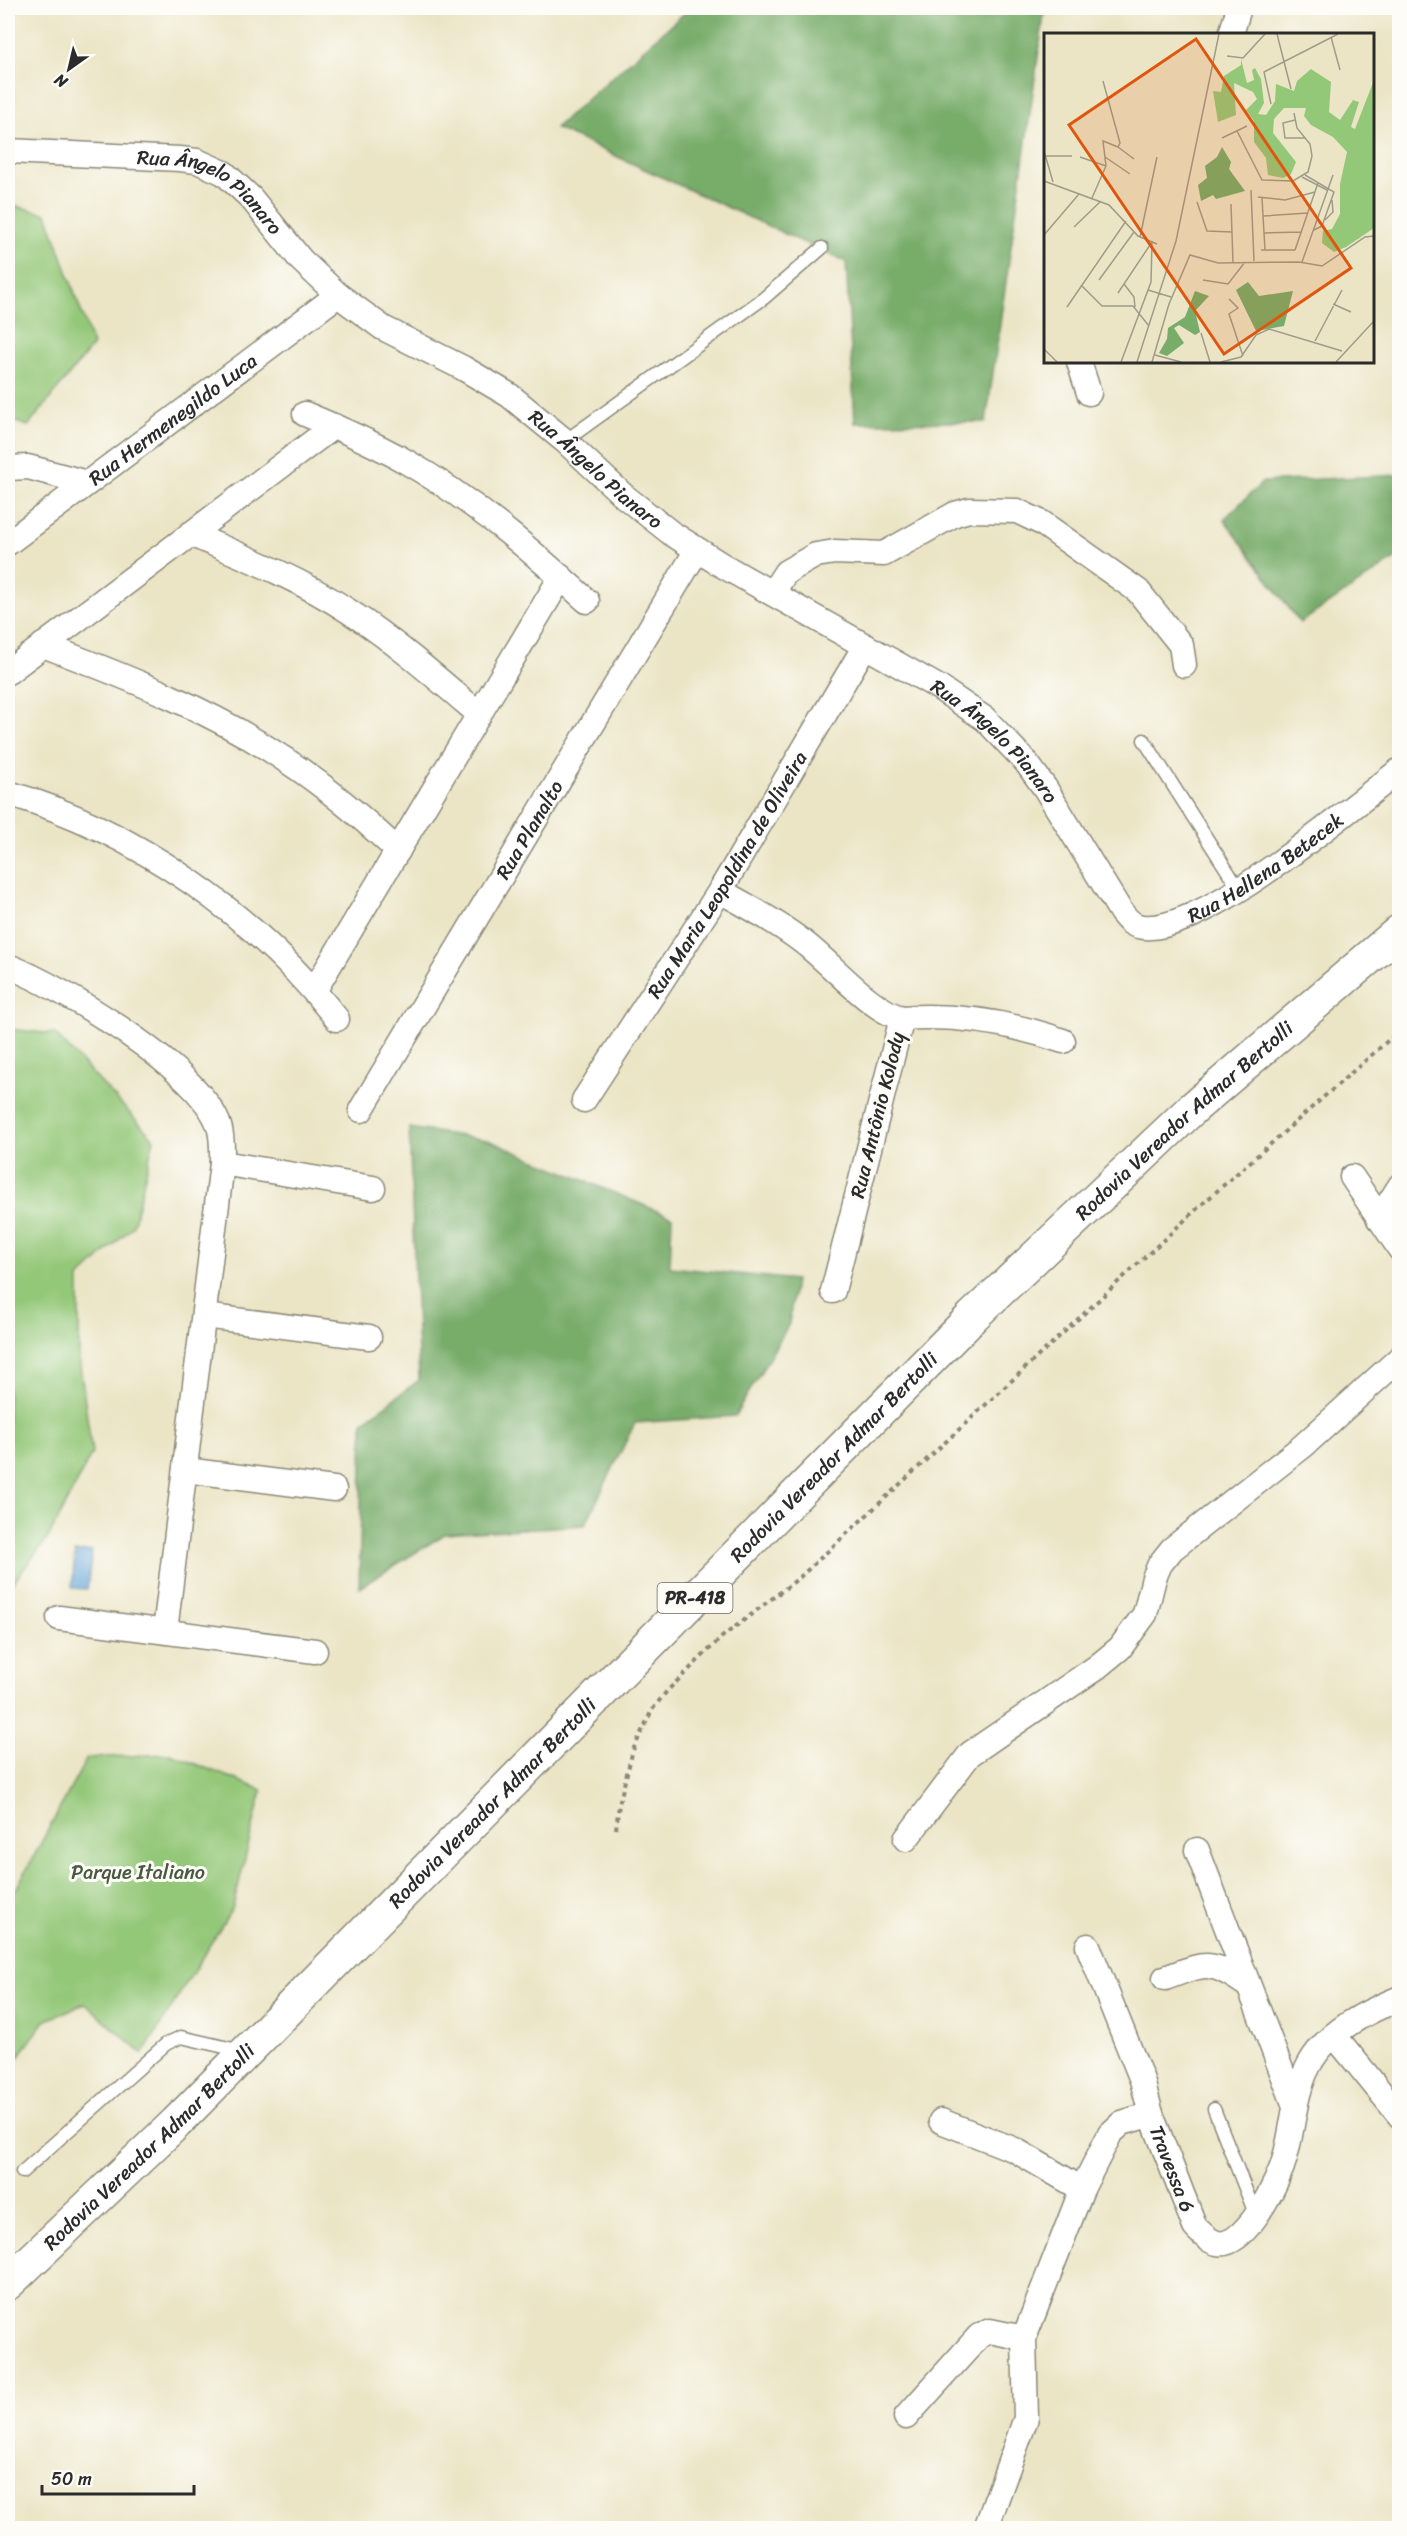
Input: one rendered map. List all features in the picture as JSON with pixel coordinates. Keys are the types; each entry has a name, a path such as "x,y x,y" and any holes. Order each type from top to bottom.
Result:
{"highway":[{"name":"Rodovia Vereador Admar Bertolli","path":"8,2283 246,2052 973,1316 1192,1109 1400,931"}],"street":[{"path":"1231,33 1239,8"},
{"name":"Rua Ângelo Pianaro","path":"8,151 180,159 211,165 236,183 301,260 338,296 383,328 487,381 534,414 631,502 697,550 961,702 1006,739 1045,788 1121,912"},
{"name":"Rua Hermenegildo Luca","path":"8,543 338,296"},
{"path":"1079,363 1089,393"},
{"path":"305,414 405,461 437,480 483,513 588,601"},
{"path":"8,672 334,426"},
{"path":"8,468 28,467 87,483"},
{"path":"772,593 786,572 816,555 835,552 884,554 955,514 969,510 1017,511 1042,523 1138,591 1181,645 1184,665"},
{"path":"190,534 304,584 349,611 403,650 479,714"},
{"name":"Rua Planalto","path":"361,1110 697,550"},
{"path":"314,991 561,577"},
{"path":"42,645 150,687 247,736 324,787 398,851"},
{"name":"Rua Maria Leopoldina de Oliveira","path":"584,1100 720,891 865,646"},
{"name":"Rua Hellena Betecek","path":"1121,912 1130,923 1138,927 1166,926 1195,914 1239,889 1296,851 1400,770"},
{"path":"8,793 108,834 194,885 236,915 275,950 337,1019"},
{"name":"Rua Antônio Kolody","path":"720,891 783,927 828,961 882,1011 902,1018 833,1291"},
{"path":"8,966 63,992 101,1014 176,1073 212,1111 219,1126 222,1163 165,1631"},
{"path":"902,1018 952,1017 1008,1024 1063,1041"},
{"path":"222,1163 373,1188"},
{"path":"1352,1177 1389,1215 1400,1249"},
{"path":"1389,1215 1400,1186"},
{"path":"204,1316 369,1337"},
{"path":"906,1839 970,1754 1097,1667 1120,1648 1145,1614 1154,1578 1160,1564 1172,1549 1304,1446 1400,1358"},
{"path":"185,1470 334,1489"},
{"path":"59,1618 315,1651"},
{"path":"1197,1850 1295,2106"},
{"path":"1088,1946 1142,2080 1151,2114"},
{"path":"1165,1978 1208,1965 1227,1971 1247,1985"},
{"name":"Travessa 6","path":"986,2529 1026,2418 1024,2338 1082,2189 1110,2134 1122,2123 1151,2114 1189,2214 1204,2237 1218,2243 1230,2242 1241,2234 1256,2216 1282,2166 1295,2106 1309,2064 1334,2034 1356,2019 1400,1998"},
{"path":"1334,2034 1400,2115"},
{"path":"941,2121 1015,2150 1082,2189"},
{"path":"906,2417 979,2336 990,2331 1024,2338"}],"lane":[{"path":"565,441 764,298 822,249"},
{"path":"1144,740 1239,889"},
{"path":"22,2172 166,2044 181,2037 246,2052"},
{"path":"1214,2109 1256,2216"}],"path":[{"path":"616,1829 619,1804 633,1750 652,1710 667,1691 722,1637 800,1577 1209,1198 1400,1030"}],"green space":[{"path":"690,8 1045,8 986,422 855,423 846,262 555,128"},
{"path":"8,204 47,214 93,345 28,426 8,419"},
{"path":"1399,475 1399,556 1300,623 1224,519 1263,482"},
{"path":"8,1029 55,1034 154,1139 133,1226 79,1278 79,1358 92,1453 48,1538 8,1589"},
{"path":"409,1128 488,1140 672,1217 670,1267 795,1280 789,1324 735,1416 635,1423 585,1525 445,1534 359,1588 363,1422 419,1380"},
{"name":"Parque Italiano","path":"170,1754 262,1790 233,1907 143,2054 85,2003 45,2021 8,2071 8,1904 87,1758"}],"water":[{"path":"92,1551 87,1589 72,1588 75,1552"}]}
